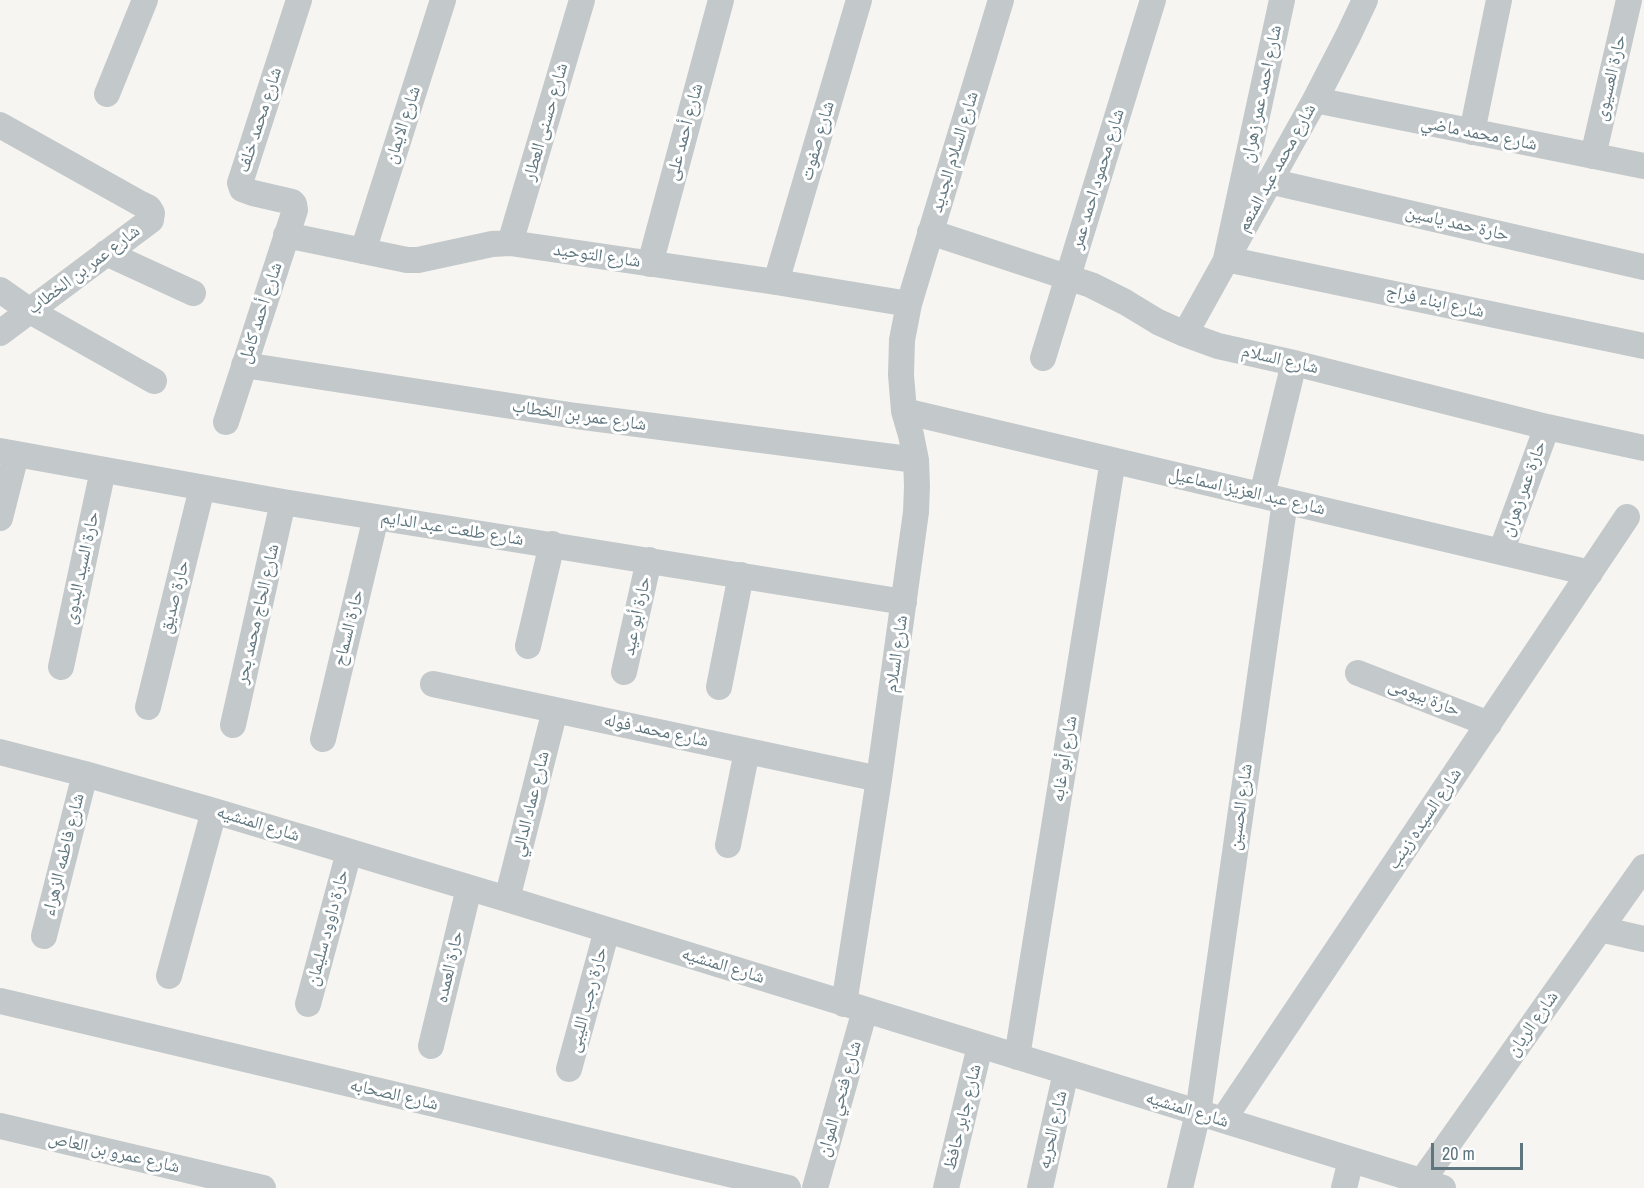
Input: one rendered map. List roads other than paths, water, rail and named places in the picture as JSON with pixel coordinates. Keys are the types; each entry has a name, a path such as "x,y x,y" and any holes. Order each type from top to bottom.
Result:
{"street":[{"path":"107,94 145,0"},
{"name":"شارع محمد خلف","path":"294,204 242,189 240,183 299,0"},
{"name":"شارع الايمان","path":"363,251 443,0"},
{"name":"شارع حسنى العطار","path":"510,243 582,0"},
{"name":"شارع أحمد على","path":"650,264 721,0"},
{"name":"شارع صفوت","path":"776,282 859,0"},
{"name":"شارع السلام الجديد","path":"909,304 1001,0"},
{"name":"شارع محمود احمد عمر","path":"1043,358 1153,0"},
{"name":"شارع احمد عمر زهران","path":"1226,259 1282,0"},
{"name":"شارع محمد عبد المنعم","path":"1185,334 1315,100 1365,0"},
{"path":"1472,132 1499,0"},
{"name":"حارة العسيوى","path":"1593,156 1629,0"},
{"name":"شارع محمد ماضي","path":"1315,100 1644,166"},
{"name":"شارع عمر بن الخطاب","path":"0,125 151,211 151,220 0,333"},
{"name":"حارة حمد ياسين","path":"1269,181 1644,267"},
{"name":"شارع أحمد كامل","path":"226,422 295,210 294,204"},
{"name":"شارع السلام","path":"930,232 1091,285 1158,322 1218,345 1547,427 1644,448"},
{"name":"شارع التوحيد","path":"286,235 407,260 418,260 492,244 510,243 909,304"},
{"path":"106,253 193,293"},
{"name":"شارع ابناء فراج","path":"1226,259 1644,346"},
{"path":"0,290 30,311 154,381"},
{"name":"شارع السلام","path":"854,1007 879,779 916,512 916,460 904,411 901,375 902,340 909,304"},
{"name":"شارع الحسين","path":"1180,1188 1198,1113 1273,498 1294,363"},
{"name":"شارع عمر بن الخطاب","path":"244,365 576,416 916,460"},
{"name":"شارع عبد العزيز اسماعيل","path":"904,411 1590,573"},
{"name":"حارة عمر زهران","path":"1502,552 1547,427"},
{"path":"0,518 8,453"},
{"name":"شارع طلعت عبد الدايم","path":"8,453 283,502 904,602"},
{"name":"شارع أبو غابه","path":"1017,1057 1113,460"},
{"name":"حارة السيد البدوى","path":"61,667 103,470"},
{"name":"حارة صديق","path":"148,707 202,488"},
{"name":"شارع الحاج محمد بحر","path":"233,725 283,502"},
{"name":"حارة السماح","path":"322,739 376,517"},
{"name":"شارع السيده زينب","path":"1223,1120 1627,517"},
{"path":"528,646 552,544"},
{"name":"حارة أبو عيد","path":"624,672 649,560"},
{"path":"719,687 741,575"},
{"name":"حارة بيومى","path":"1358,673 1489,724"},
{"name":"شارع محمد فوله","path":"433,684 879,779"},
{"name":"شارع عماد الدالي","path":"507,899 555,710"},
{"path":"728,844 747,751"},
{"name":"شارع المنشيه","path":"0,752 214,811 507,899 1432,1185"},
{"name":"شارع فاطمه الزهراء","path":"44,936 85,774"},
{"path":"169,976 214,811"},
{"name":"حارة داوود سليمان","path":"308,1004 349,852"},
{"name":"شارع الريان","path":"1432,1185 1600,929 1644,867"},
{"name":"حارة العمده","path":"432,1046 469,888"},
{"path":"1600,929 1644,939"},
{"name":"حارة رجب الليبى","path":"569,1069 607,930"},
{"name":"شارع الصحابه","path":"0,1001 788,1188"},
{"name":"شارع فتحي الموان","path":"815,1188 854,1007"},
{"name":"شارع جابر حافظ","path":"946,1188 980,1046"},
{"name":"شارع الحريه","path":"1040,1188 1066,1072"},
{"name":"شارع عمرو بن العاص","path":"0,1126 263,1188"},
{"path":"1344,1188 1351,1160"}]}
